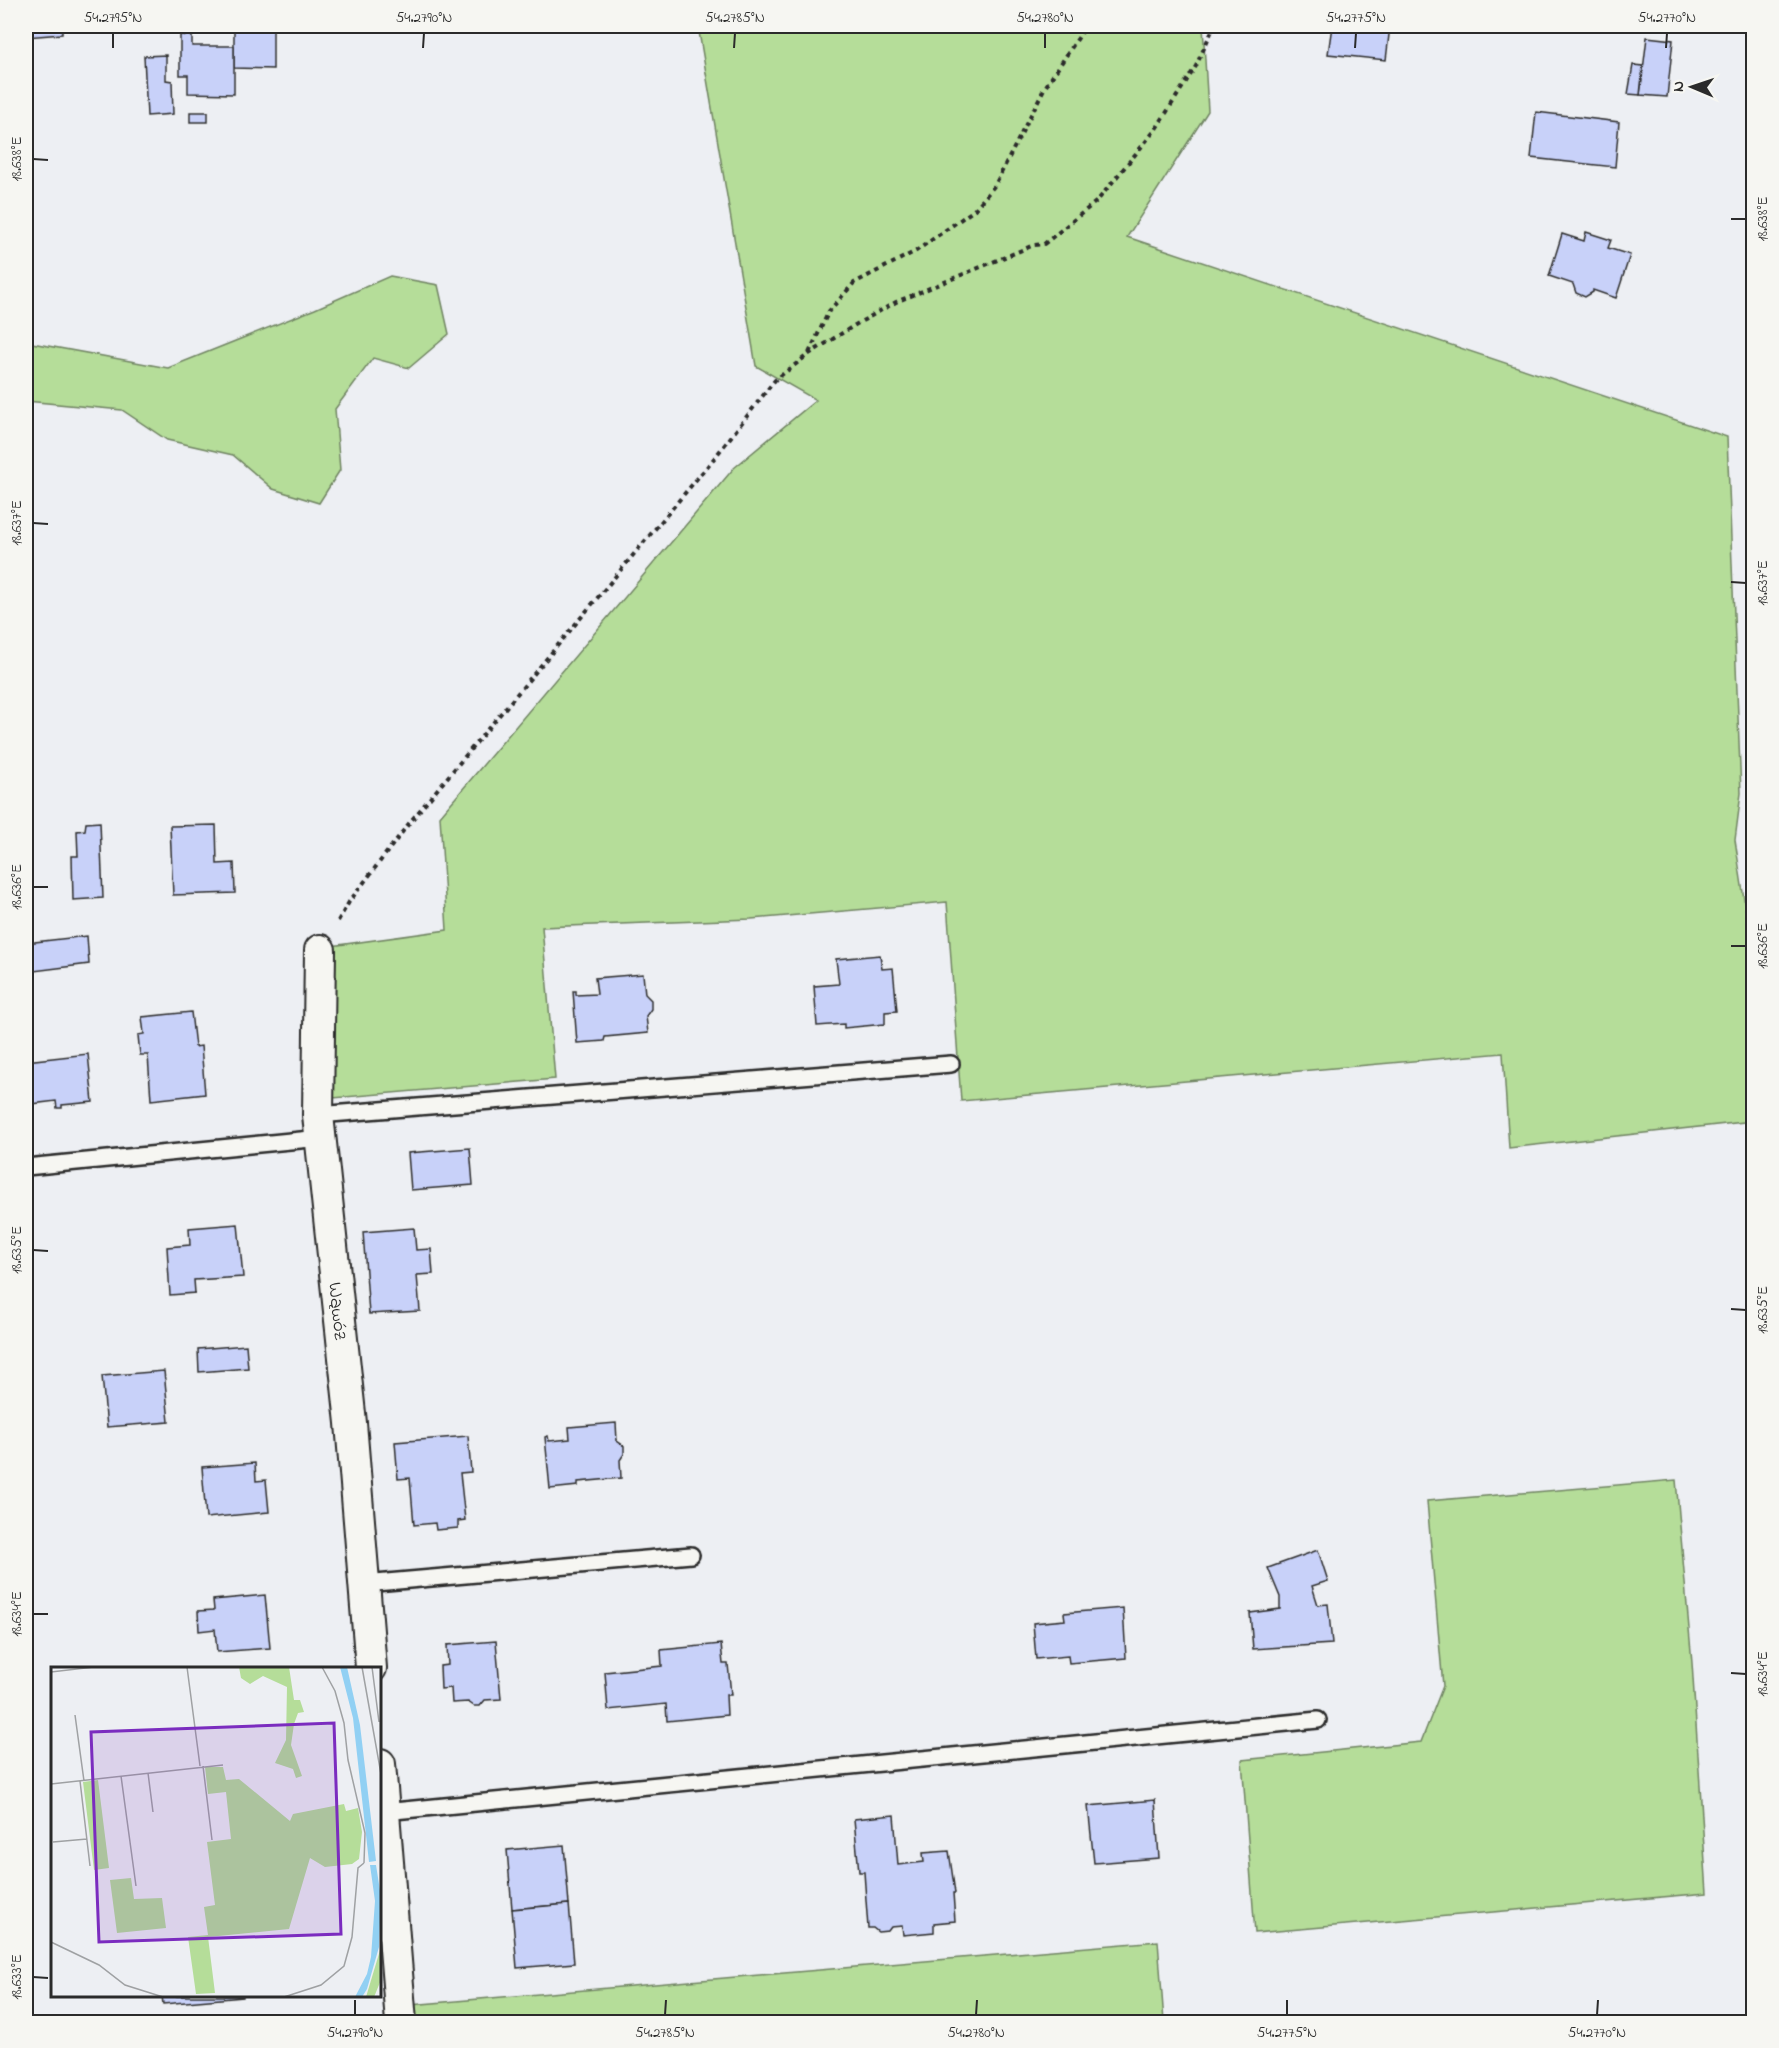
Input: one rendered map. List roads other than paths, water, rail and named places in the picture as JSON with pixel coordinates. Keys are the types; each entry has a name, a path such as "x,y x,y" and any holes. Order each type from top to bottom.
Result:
{"street":[{"name":"Wąwóz","path":"320,950 320,1126 351,1423 371,1667"},
{"path":"381,1776 400,2022"}],"lane":[{"path":"26,1167 320,1126 951,1064"},
{"path":"364,1584 691,1555"},
{"path":"384,1812 1318,1720"}]}
